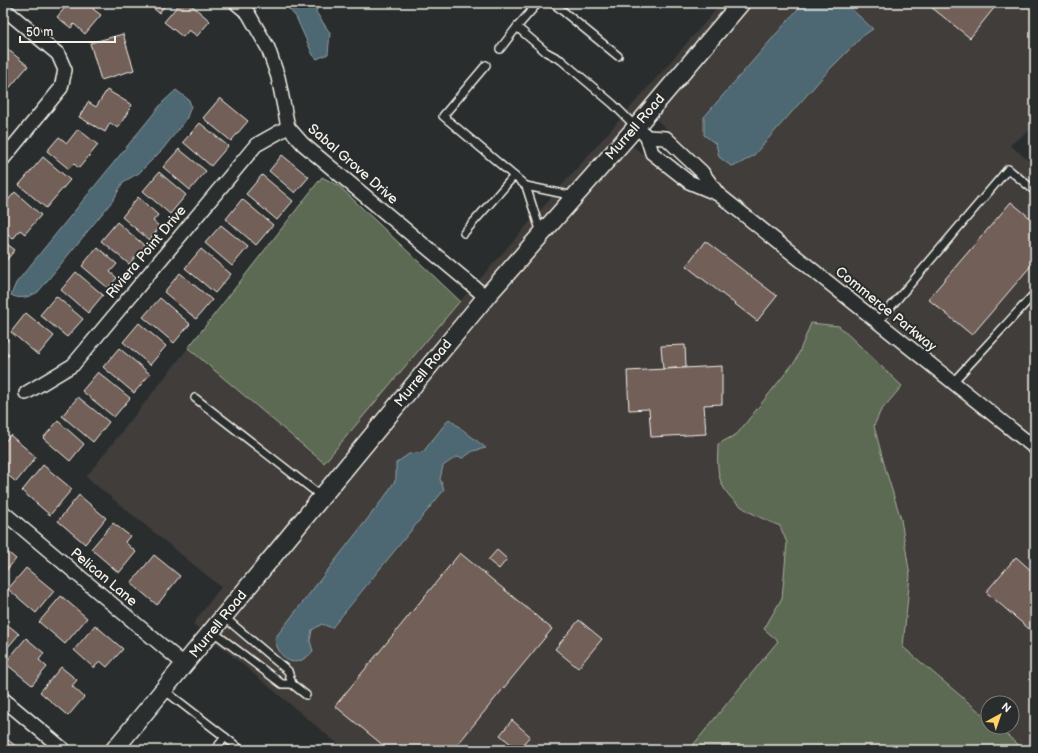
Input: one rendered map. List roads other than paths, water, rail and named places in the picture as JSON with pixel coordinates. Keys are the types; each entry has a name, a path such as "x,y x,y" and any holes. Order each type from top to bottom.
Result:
{"street":[{"name":"Sabal Grove Drive","path":"236,3 248,13 268,48 278,77 288,127 303,144 486,297"},
{"name":"Murrell Road","path":"114,750 486,297 574,196 642,132 741,3"},
{"path":"3,8 58,54 65,70 61,88 3,159"},
{"name":"Riviera Point Drive","path":"26,393 73,365 256,145 288,127"},
{"name":"Commerce Parkway","path":"642,132 652,153 689,182 718,194"},
{"name":"Commerce Parkway","path":"642,132 666,138 702,172 718,194 1035,448"},
{"name":"Pelican Lane","path":"3,512 185,665"},
{"path":"3,699 64,750"}],"lane":[{"path":"500,49 538,3"},
{"path":"553,3 618,56"},
{"path":"518,27 546,52 561,60 614,104 642,132"},
{"path":"486,64 443,116 526,186 574,196"},
{"path":"878,322 1008,169 1035,191"},
{"path":"464,234 514,176"},
{"path":"526,186 541,233"},
{"path":"953,382 1035,293"},
{"path":"195,398 322,496"},
{"path":"224,616 288,671 292,684 306,695"},
{"path":"212,631 282,684 292,684"},
{"path":"164,690 241,750"},
{"path":"215,750 225,737"}],"water":[{"path":"284,3 319,3 316,12 330,33 328,54 317,59 313,55 296,17"},
{"path":"803,3 845,3 873,29 864,35 829,70 753,156 739,164 731,166 719,157 716,144 704,135 704,117"},
{"path":"176,90 189,100 191,106 186,120 162,150 139,173 123,182 114,199 38,292 24,297 14,297 11,295 16,283 163,102"},
{"path":"449,419 486,448 473,451 463,458 456,457 443,466 440,479 444,490 332,628 322,624 312,630 310,641 313,651 305,658 296,662 288,660 278,649 275,638 386,495 396,479 396,463 409,454 423,452"}]}
